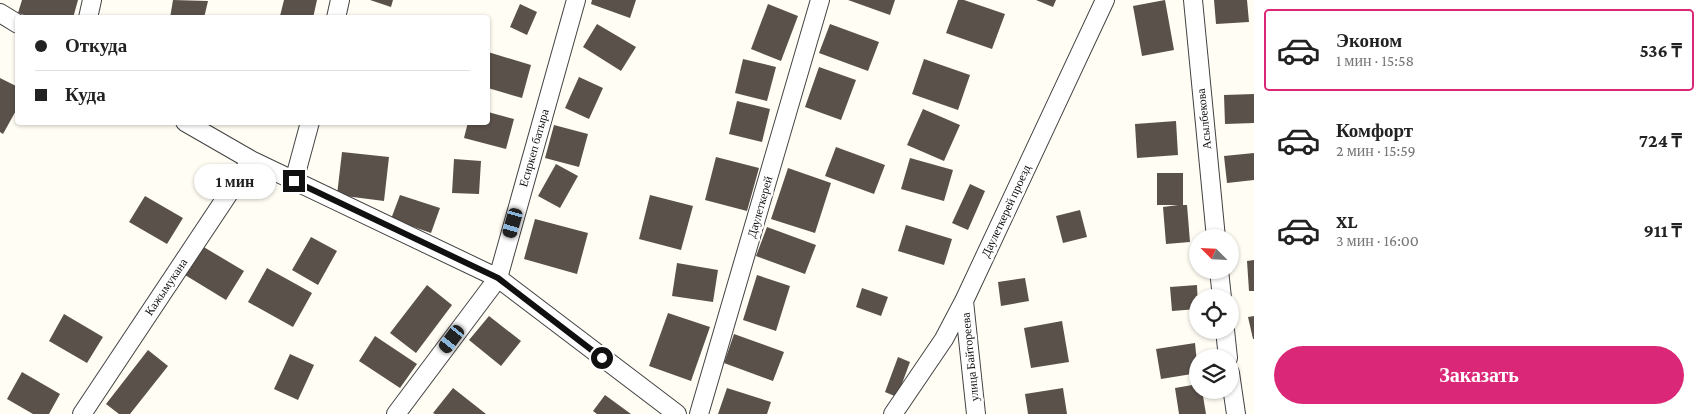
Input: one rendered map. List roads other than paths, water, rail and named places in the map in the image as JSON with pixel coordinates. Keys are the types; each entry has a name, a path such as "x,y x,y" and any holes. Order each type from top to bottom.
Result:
{"street":[{"path":"89,15 92,0"},
{"path":"337,15 340,0"},
{"name":"Есиркеп батыра","path":"396,414 498,278 576,0"},
{"name":"Даулеткерей","path":"699,414 820,0"},
{"name":"Даулеткерей проезд","path":"892,414 944,339 964,301 1105,0"},
{"name":"Асылбекова","path":"1193,0 1215,229"},
{"path":"0,13 15,22"},
{"path":"190,125 251,160 498,278 677,414"},
{"path":"294,181 309,125"},
{"name":"Кажымукана","path":"82,414 251,160"},
{"name":"улица Байтореева","path":"964,301 976,414"},
{"path":"1234,399 1236,414"}]}
